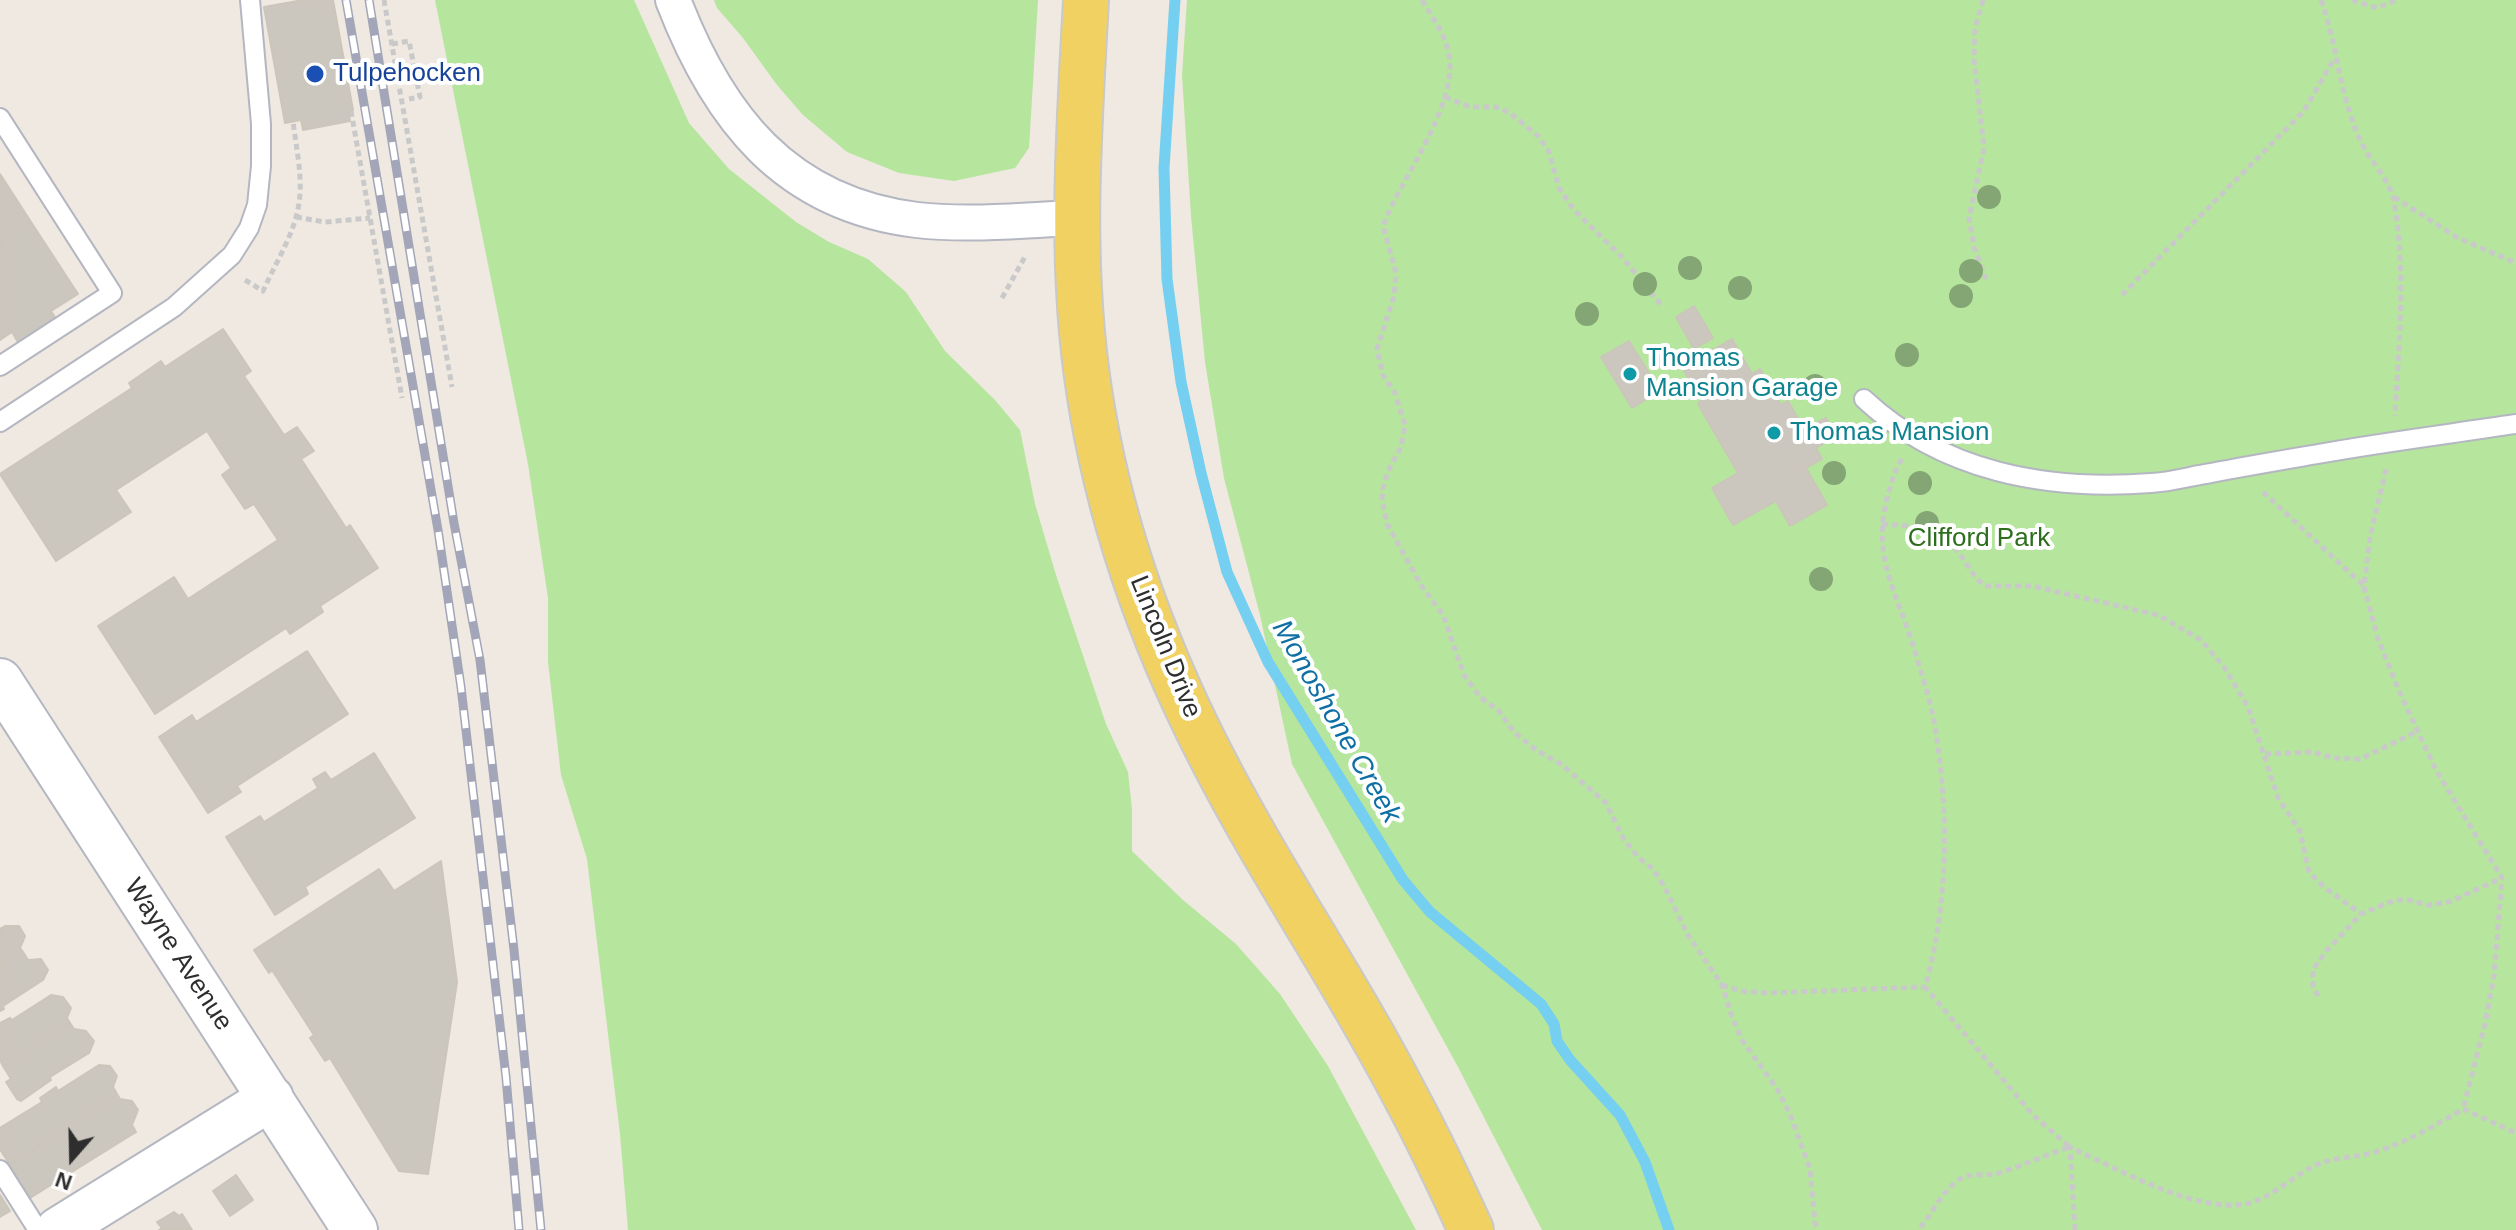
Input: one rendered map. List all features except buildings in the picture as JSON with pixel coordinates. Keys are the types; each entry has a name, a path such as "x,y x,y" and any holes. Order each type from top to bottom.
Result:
{"main road":[{"name":"Lincoln Drive","path":"1086,0 1076,218 1079,308 1089,391 1105,472 1148,615 1178,689 1211,756 1407,1097 1471,1230"},
{"name":"Wayne Avenue","path":"0,681 344,1213"},
{"path":"58,1230 271,1098"}],"street":[{"path":"673,0 686,34 733,114 764,152 828,196 858,208 921,221 1076,218"}],"lane":[{"path":"0,422 174,307 232,255 249,228 257,205 261,166 259,87 250,0"},
{"path":"0,118 112,293 0,366"},
{"path":"1864,399 1887,420 1949,456 1998,473 2048,482 2099,485 2154,483 2393,440 2516,424"},
{"path":"0,1170 38,1230"}],"path":[{"path":"384,0 452,387"},
{"path":"1422,0 1441,28 1450,57 1445,97 1383,226 1396,273 1394,296 1377,349 1383,375 1395,393 1405,425 1401,447 1388,471 1383,489 1387,524 1421,585 1443,615 1464,675 1480,697 1498,710 1514,732 1536,750 1561,764 1606,803 1623,838 1638,857 1653,869 1664,886 1688,935 1722,985 1742,1040 1777,1089 1790,1114 1810,1169 1815,1223 1819,1230"},
{"path":"1983,0 1975,28 1974,60 1984,148 1969,218 1974,247 1986,279"},
{"path":"1925,987 2033,1115 2070,1147 2211,1206 2236,1207 2258,1200 2320,1163 2373,1152 2421,1135 2463,1109 2492,988 2502,878 2436,770 2378,639 2364,587 2370,537 2393,440 2401,270 2393,197 2361,142 2334,58 2332,31 2321,0"},
{"path":"2352,0 2377,8 2396,0"},
{"path":"392,44 409,41 420,97 409,99"},
{"path":"2122,295 2304,111 2334,58"},
{"path":"1445,97 1470,107 1496,107 1510,113 1539,137 1549,152 1559,188 1574,210 1622,257 1661,305"},
{"path":"351,111 402,398"},
{"path":"263,291 300,202 293,121"},
{"path":"2393,197 2458,238 2516,263"},
{"path":"296,217 325,222 371,218"},
{"path":"1002,298 1026,254"},
{"path":"1917,439 1899,462 1892,480 1882,524 1881,544 1885,569 1912,644 1936,731 1942,790 1943,897 1937,942 1925,987"},
{"path":"2245,467 2268,499 2364,587"},
{"path":"1882,524 1939,531 1949,539 1985,586 2032,586 2158,615 2201,640 2224,667 2248,707 2278,798 2300,831 2309,872 2361,914"},
{"path":"2265,754 2313,752 2334,758 2360,759 2418,731"},
{"path":"2318,996 2313,987 2313,969 2361,914 2395,900 2428,905 2449,902 2502,878"},
{"path":"1722,985 1741,991 1767,993 1925,987"},
{"path":"2463,1109 2516,1133"},
{"path":"1918,1230 1958,1180 1972,1174 1995,1174 2070,1147"},
{"path":"2070,1147 2075,1230"}],"green space":[{"path":"435,0 634,0 689,123 729,169 796,222 829,242 868,259 906,292 945,351 995,400 1020,430 1035,504 1056,575 1106,724 1128,772 1132,851 1183,900 1236,944 1280,994 1328,1066 1416,1230 628,1230 620,1134 587,859 561,775 548,662 548,598 528,464"},
{"path":"714,0 1038,0 1029,148 1015,168 954,181 899,173 847,152 803,115 717,8"},
{"name":"Clifford Park","path":"1187,0 2516,0 2516,1230 1542,1230 1458,1067 1292,764 1260,615 1224,478 1205,362 1182,75"}],"waterway":[{"name":"Monoshone Creek","path":"1175,0 1164,168 1167,279 1181,382 1227,572 1268,662 1403,880 1430,912 1541,1004 1554,1024 1557,1041 1570,1060 1620,1115 1645,1162 1669,1230"}],"railway":[{"path":"346,0 438,530 461,687 506,1077 519,1230"},
{"path":"369,0 454,523 480,660 514,950 541,1230"}],"place":[{"name":"Tulpehocken","path":"315,74"},
{"name":"Thomas Mansion Garage","path":"1630,374"},
{"name":"Thomas Mansion","path":"1774,433"}]}
